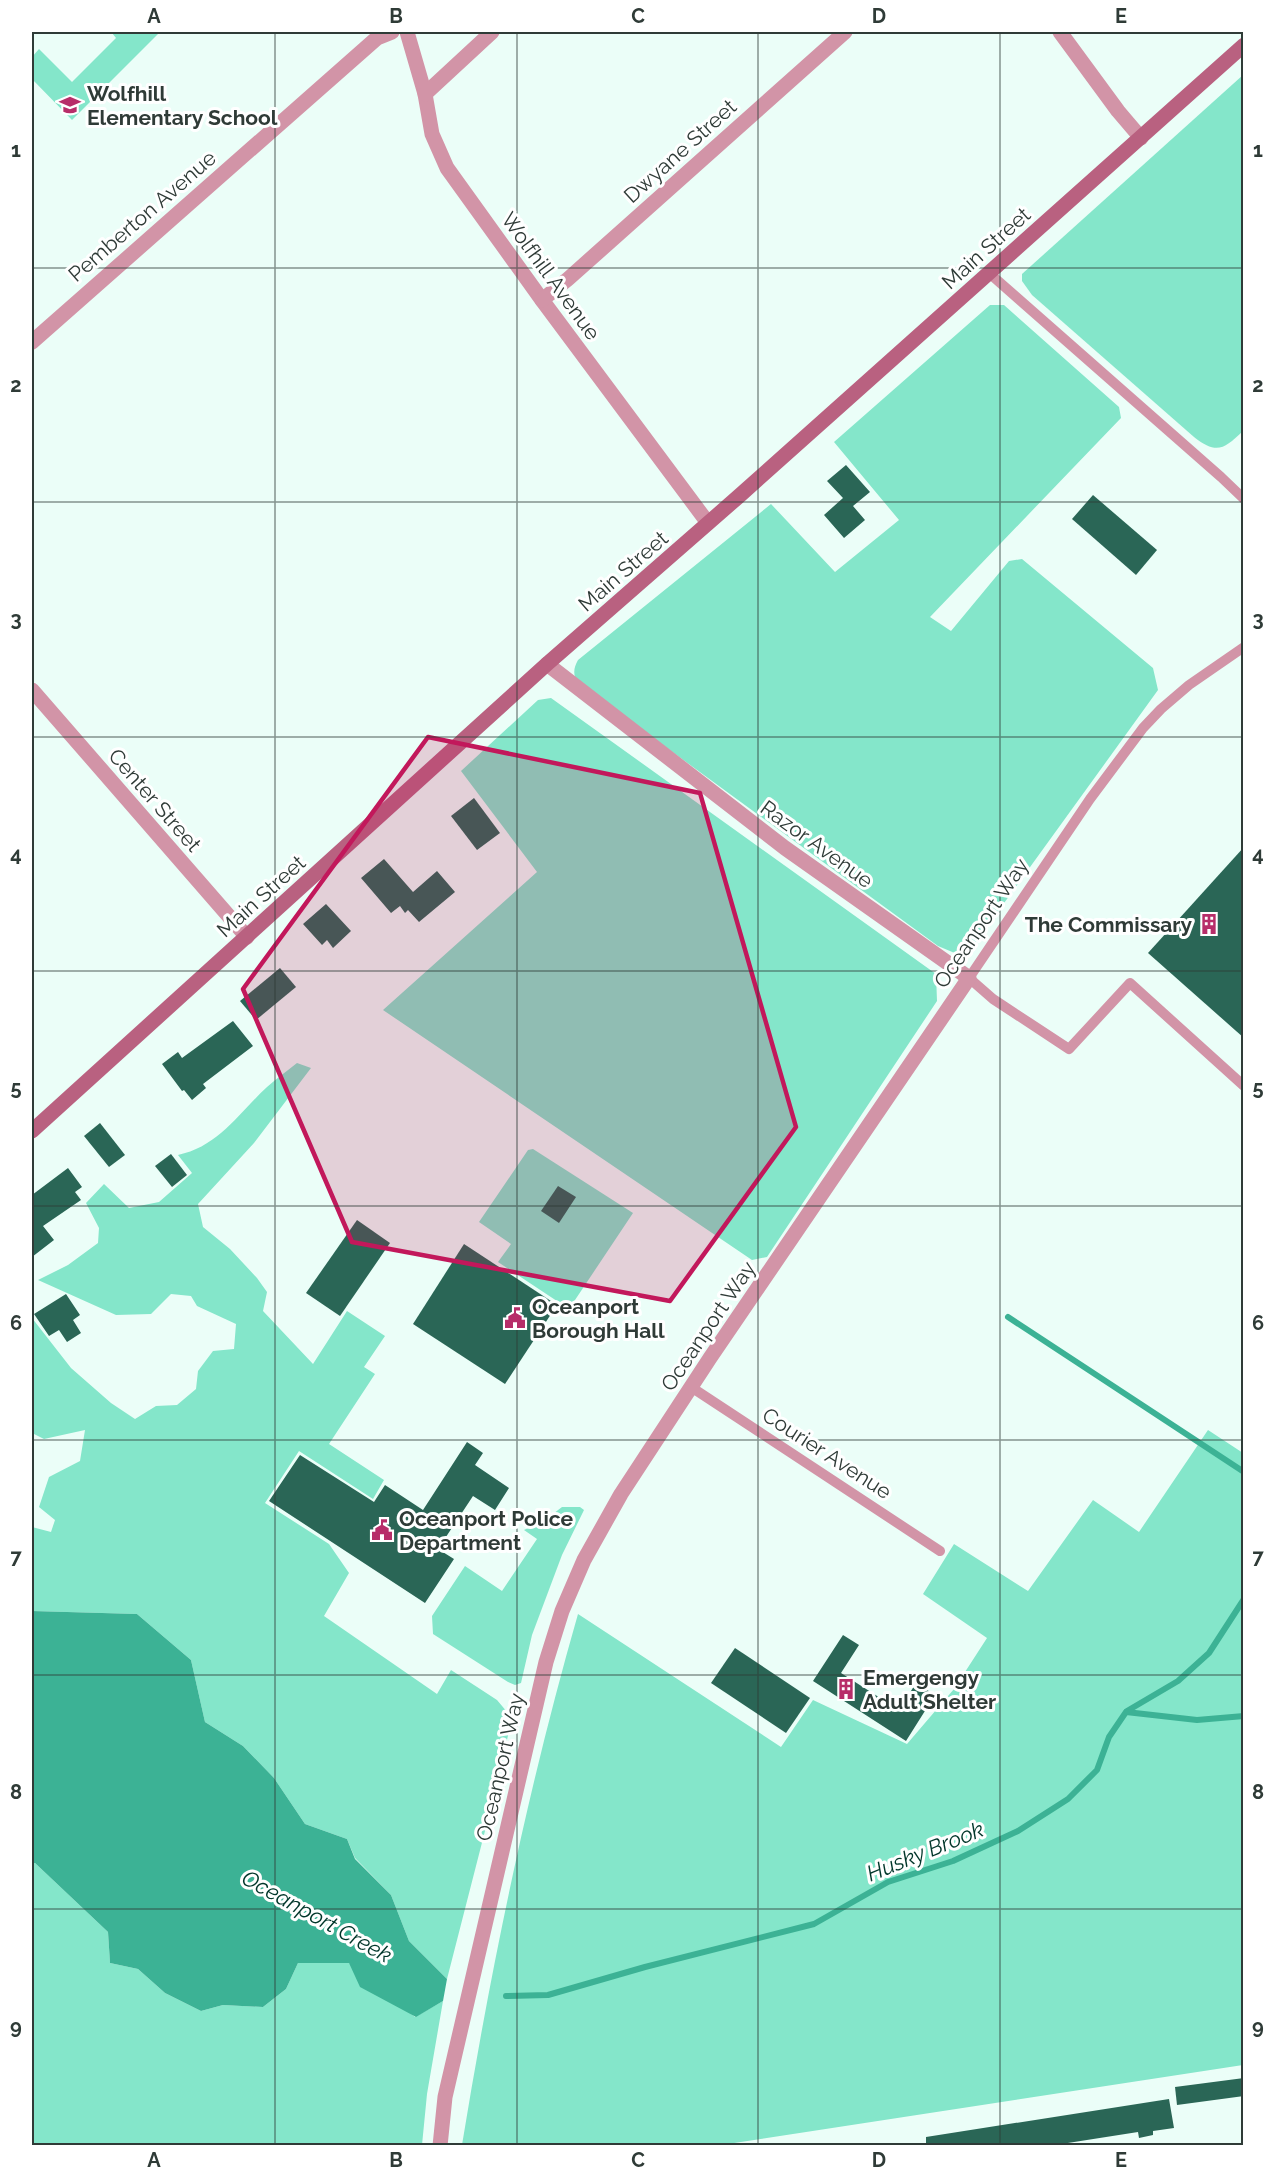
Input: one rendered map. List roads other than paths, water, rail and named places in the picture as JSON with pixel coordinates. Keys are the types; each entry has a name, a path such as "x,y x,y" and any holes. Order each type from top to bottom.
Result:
{"street":[{"name":"Pemberton Avenue","path":"32,342 377,38 392,32"},
{"name":"Wolfhill Avenue","path":"407,32 425,94 432,134 447,168 708,523"},
{"path":"425,94 492,32"},
{"name":"Dwyane Street","path":"542,300 845,32"},
{"path":"1060,32 1118,111 1141,138"},
{"name":"Main Street","path":"32,1131 547,664 647,578 1244,45"},
{"name":"Razor Avenue","path":"547,664 794,855 969,978"},
{"name":"Center Street","path":"32,690 247,937"},
{"name":"Oceanport Way","path":"440,2145 445,2097 475,1959 546,1662 562,1611 584,1560 621,1494 691,1387 969,978"}],"lane":[{"path":"989,273 1244,499"},
{"name":"Oceanport Way","path":"969,978 1084,808 1143,728 1161,709 1190,685 1244,647"},
{"name":"Razor Avenue","path":"969,978 993,999 1069,1049 1130,983 1244,1086"},
{"name":"Courier Avenue","path":"691,1387 940,1551"}],"water":[{"name":"Oceanport Creek","path":"32,1611 137,1614 191,1660 205,1722 243,1746 274,1778 305,1824 347,1839 355,1859 391,1895 409,1941 447,1979 443,2001 416,2017 360,1987 349,1963 298,1963 286,1989 263,2007 223,2005 201,2011 165,1993 138,1969 110,1963 108,1932 35,1863 32,1863"}],"waterway":[{"path":"1008,1317 1244,1472"},
{"path":"1127,1711 1178,1681 1209,1653 1244,1599"},
{"name":"Husky Brook","path":"506,1996 548,1995 645,1967 814,1924 888,1882 953,1861 1018,1831 1068,1799 1097,1770 1109,1737 1126,1712 1197,1720 1244,1716"}],"place":[{"name":"Wolfhill Elementary School","path":"70,105"},
{"name":"The Commissary","path":"1209,924"},
{"name":"Oceanport Borough Hall","path":"515,1318"},
{"name":"Oceanport Police Department","path":"382,1530"},
{"name":"Emergengy Adult Shelter","path":"846,1689"}]}
